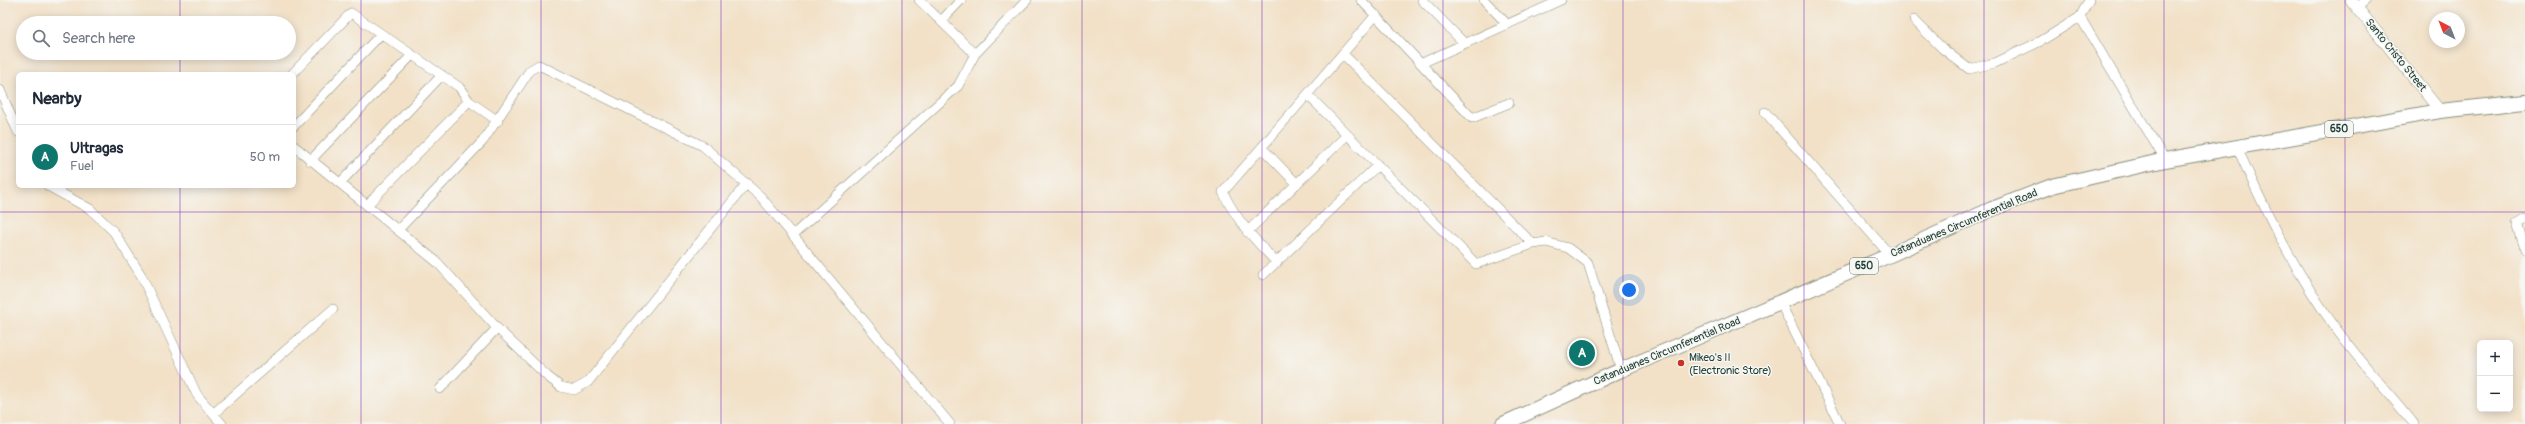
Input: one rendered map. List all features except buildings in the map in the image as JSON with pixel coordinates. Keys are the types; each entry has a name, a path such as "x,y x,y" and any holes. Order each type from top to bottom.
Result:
{"main road":[{"name":"Catanduanes Circumferential Road","path":"1503,424 1621,370 2033,192 2075,179 2165,160 2440,111 2525,102"}],"street":[{"path":"919,0 975,54"},
{"path":"941,21 961,0"},
{"path":"793,235 958,86 975,54 1027,0"},
{"path":"1361,0 1422,63 1472,118 1509,103"},
{"path":"1422,0 1464,43"},
{"path":"1484,0 1506,24"},
{"path":"1422,63 1547,3 1561,0"},
{"path":"1914,20 1943,49 1969,69 1995,63 2041,41 2080,17 2089,0"},
{"path":"2354,4 2366,0"},
{"name":"Santo Cristo Street","path":"2354,4 2440,111"},
{"path":"294,72 351,13 459,87 469,101 498,121"},
{"path":"1277,263 1247,232 1231,210 1223,192 1376,15"},
{"path":"2080,17 2165,160"},
{"path":"296,124 381,34"},
{"path":"1343,54 1533,244"},
{"path":"310,161 412,55"},
{"path":"398,230 483,141 498,121 530,70 539,65 703,146 747,183 793,235 950,424"},
{"path":"340,183 442,75"},
{"path":"0,90 16,127"},
{"path":"1308,95 1476,264 1533,244 1546,242 1568,248 1588,263 1621,370"},
{"path":"367,205 469,101"},
{"path":"1765,112 1890,255"},
{"path":"1247,232 1347,135"},
{"path":"2237,147 2260,200 2304,282 2337,331 2414,424"},
{"path":"296,148 310,161 340,183 438,262 498,328 546,376 561,387 574,390 588,382 747,183"},
{"path":"1262,148 1297,184"},
{"path":"1263,275 1378,165"},
{"path":"52,188 90,209 114,232 141,275 197,395 222,424"},
{"path":"2525,219 2518,223 2525,249"},
{"path":"1780,302 1840,424"},
{"path":"213,414 333,309"},
{"path":"440,389 498,328"}],"place":[{"name":"Ultragas","path":"1582,353"},
{"name":"Mikeo's II (Electronic Store)","path":"1681,363"}]}
